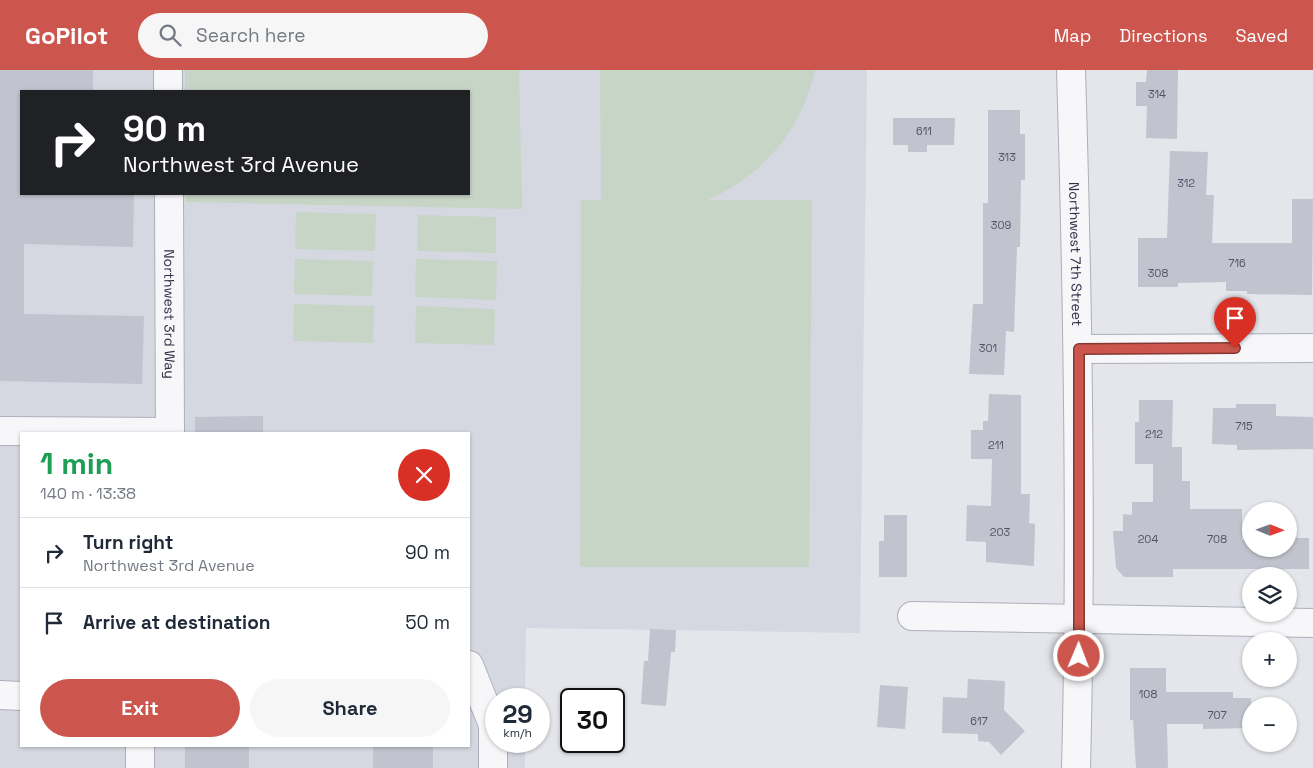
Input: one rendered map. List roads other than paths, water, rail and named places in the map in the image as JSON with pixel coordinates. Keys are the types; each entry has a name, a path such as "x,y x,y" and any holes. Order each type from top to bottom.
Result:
{"street":[{"path":"168,70 168,90"},
{"name":"Northwest 7th Street","path":"1071,70 1079,349 1080,619 1076,768"},
{"name":"Northwest 3rd Way","path":"169,195 170,432"},
{"path":"1079,349 1313,348"},
{"path":"0,431 85,432"},
{"path":"912,616 1313,623"},
{"path":"470,668 493,725 493,768"},
{"path":"0,695 20,696"},
{"path":"140,747 140,768"}]}
